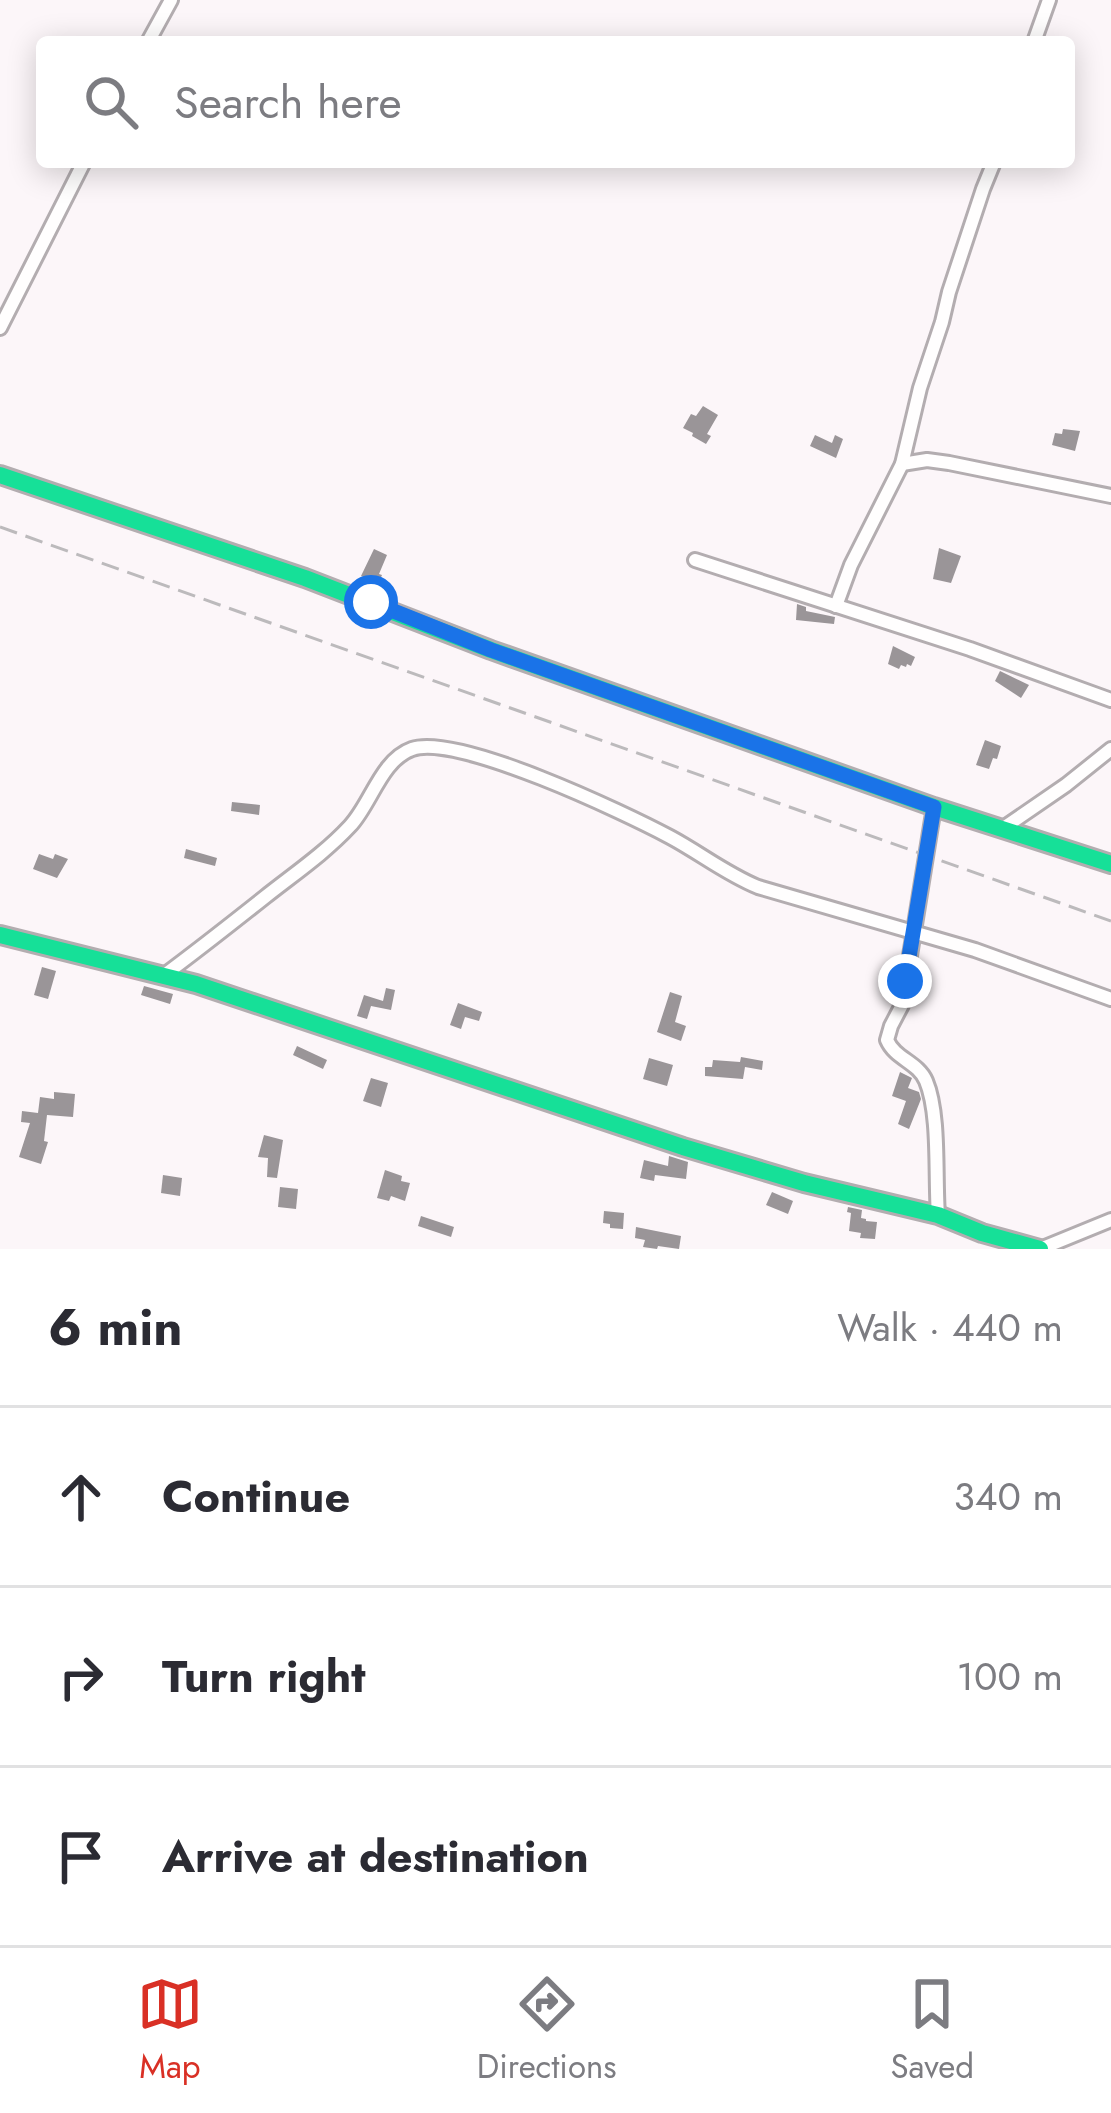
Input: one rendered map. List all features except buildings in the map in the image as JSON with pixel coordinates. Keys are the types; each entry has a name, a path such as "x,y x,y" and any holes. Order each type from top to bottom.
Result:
{"street":[{"path":"151,36 171,0"},
{"path":"1036,36 1049,0"},
{"path":"0,328 81,168"},
{"path":"836,606 851,565 902,464 949,292 992,168"},
{"path":"902,464 949,463 1111,496"},
{"path":"0,475 305,578 491,650 934,807 1111,864"},
{"path":"694,560 1111,700"},
{"path":"164,976 331,844 361,814 391,766 416,748 462,751 500,763 617,809 742,880 975,950 1111,999"},
{"path":"1002,829 1111,749"},
{"path":"934,807 902,1005 887,1040 892,1050 921,1072 927,1085 938,1214"},
{"path":"0,935 164,976 704,1153 804,1183 938,1214 982,1233 1040,1249 1111,1220"}],"railway":[{"path":"0,527 1111,921"}],"traffic: fast":[{"path":"0,475 305,578 491,650 934,807 1111,864"},
{"path":"0,935 196,984 683,1147 804,1183 938,1215 1040,1249"}],"route":[{"path":"371,602 610,694 934,807 905,981"}]}
